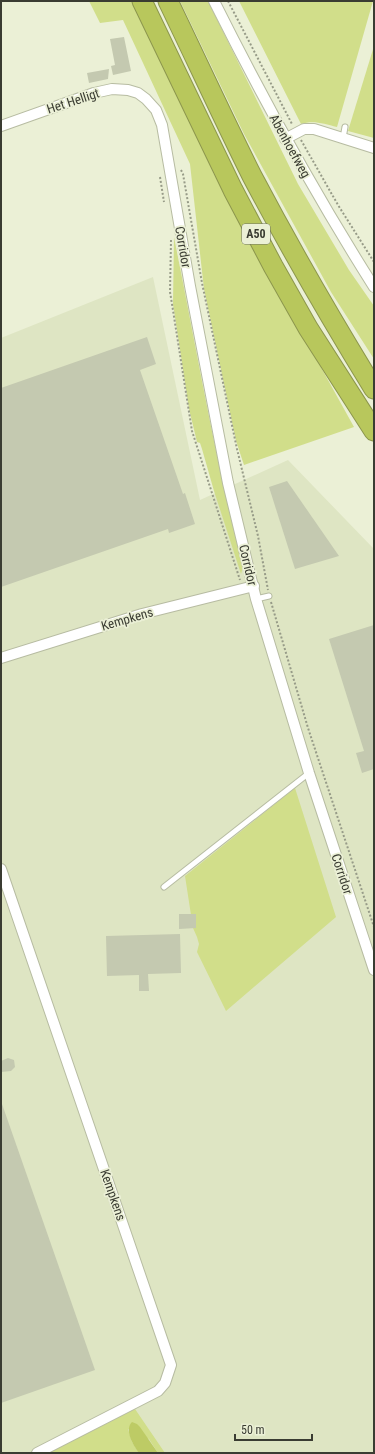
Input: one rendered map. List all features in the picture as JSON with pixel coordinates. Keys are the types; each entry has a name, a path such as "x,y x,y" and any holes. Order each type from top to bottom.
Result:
{"highway":[{"name":"A50","path":"142,1 233,190 273,266 308,328 374,431"},
{"name":"A50","path":"168,1 269,207 323,305 374,389"}],"street":[{"name":"Abenhoefweg","path":"214,1 285,139 374,287"},
{"name":"Het Helligt","path":"1,126 94,93 112,90 128,90 138,93 146,98"},
{"name":"Corridor","path":"146,98 156,110 162,125 228,483 256,599 309,773 374,970"},
{"path":"285,139 304,129 310,129 318,130 374,148"},
{"name":"Kempkens","path":"1,658 142,614 254,586"},
{"name":"Kempkens","path":"1,869 171,1365 165,1383 158,1391 37,1453"}],"lane":[{"path":"343,138 345,127"},
{"path":"256,599 269,596"},
{"path":"164,887 309,773"}],"path":[{"name":"Abenhoefweg","path":"228,1 294,127"},
{"name":"Abenhoefweg","path":"300,138 338,205 374,262"},
{"name":"Corridor","path":"179,167 183,174 204,290 237,449 258,536 269,596 308,728 374,927"},
{"path":"160,175 165,209"},
{"name":"Corridor","path":"171,237 172,254 170,292 192,431 243,589"}],"shaded area":[{"path":"89,1 134,1 214,174 354,427 244,465 236,441 204,289 190,164 123,20 100,23"},
{"path":"180,1 208,1 298,184 349,270 374,306 374,359 331,292 244,134"},
{"path":"239,1 373,1 337,127 315,122 301,124"},
{"path":"374,46 374,138 348,131"},
{"path":"174,237 215,444 243,567 241,574 200,443 197,442 189,409 173,304"},
{"path":"153,277 200,500 288,460 374,549 374,1453 1,1453 1,338"},
{"path":"295,788 336,917 226,1011 197,952 199,944 193,928 185,876"},
{"path":"135,1409 165,1453 158,1453 149,1439 128,1429 132,1442 139,1453 48,1453"},
{"path":"132,1422 140,1427 158,1453 139,1453 130,1438 129,1429"}],"building":[{"path":"124,37 131,71 113,75 111,66 115,65 110,39"},
{"path":"109,69 108,79 89,83 87,73"},
{"path":"147,337 156,364 140,370 183,494 185,493 195,524 169,533 168,529 1,587 1,388"},
{"path":"287,481 339,556 295,569 269,487"},
{"path":"374,625 374,769 362,773 356,753 364,751 329,639"},
{"path":"179,914 196,914 196,928 179,929"},
{"path":"180,934 181,973 148,974 149,991 139,991 139,975 107,976 106,936"},
{"path":"8,1058 14,1060 15,1067 11,1071 1,1072 1,1061"},
{"path":"2,1104 95,1370 1,1403 1,1105"}]}
